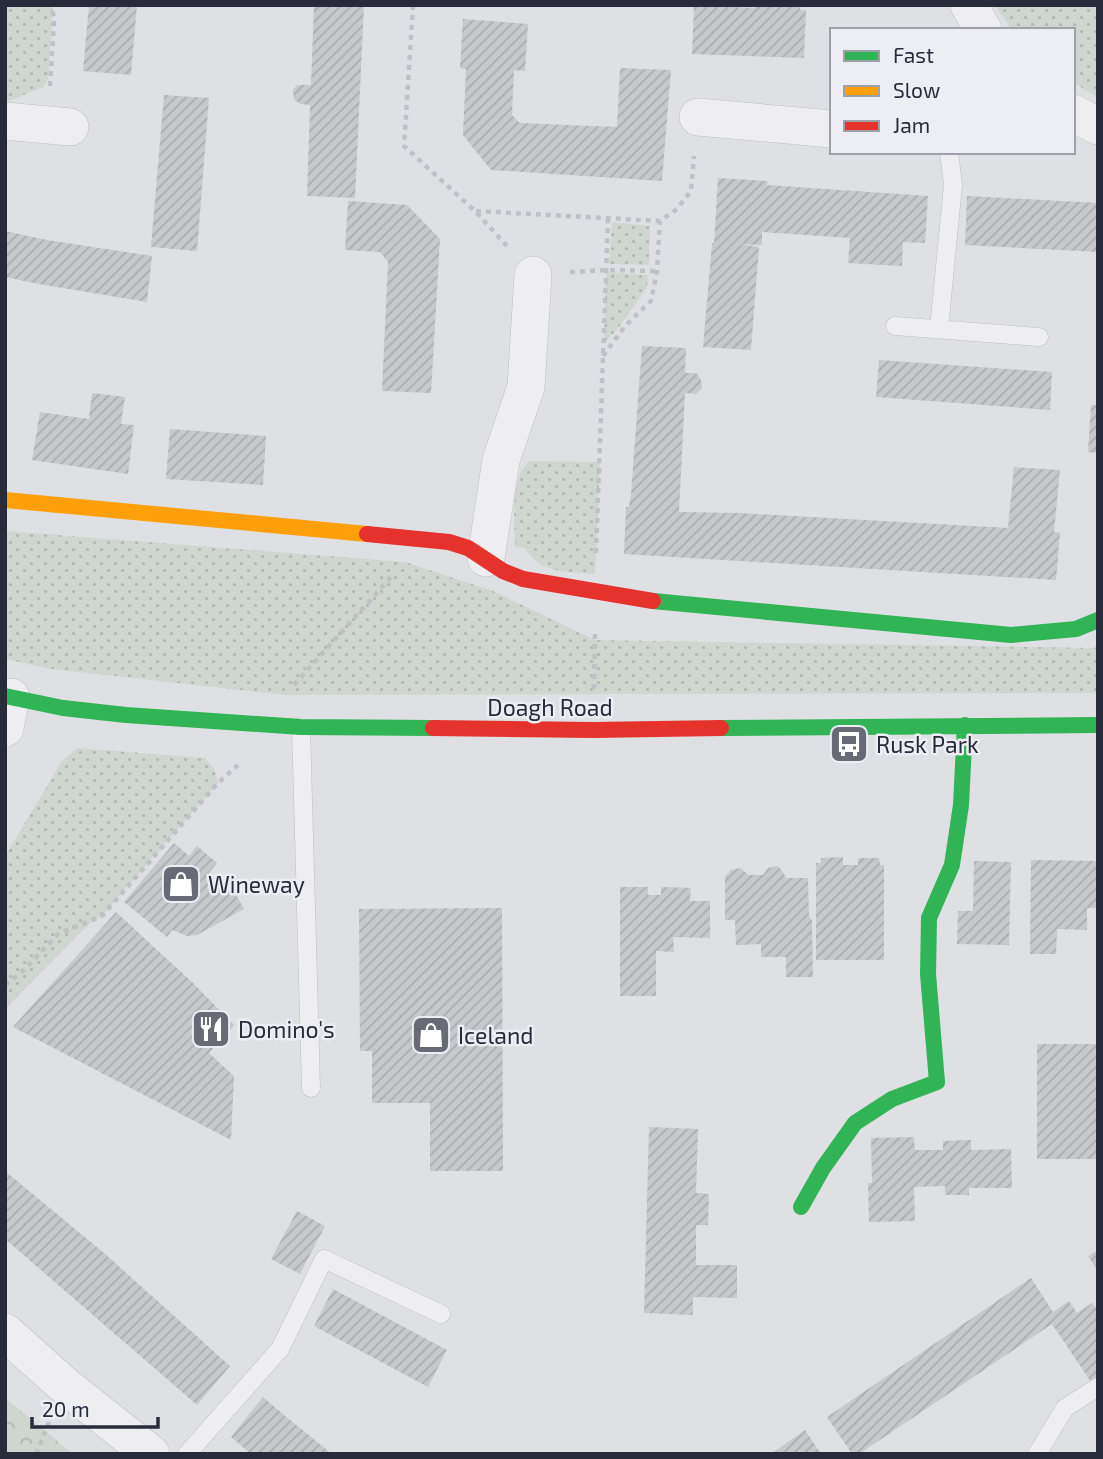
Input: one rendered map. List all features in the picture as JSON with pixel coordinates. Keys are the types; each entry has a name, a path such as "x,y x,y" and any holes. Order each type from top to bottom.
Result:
{"street":[{"path":"969,5 982,28"},
{"path":"1075,114 1098,126"},
{"path":"698,117 830,129"},
{"path":"5,121 59,126"},
{"path":"486,558 501,460 526,387 533,275"},
{"path":"5,500 449,542 468,548 503,571 523,579 637,599 1011,635 1076,629 1098,620"},
{"name":"Doagh Road","path":"7,707 63,708 301,727 594,730 1098,725"},
{"path":"801,1208 823,1168 855,1123 892,1099 937,1082 928,974 929,918 952,864 961,805 965,725"},
{"path":"5,1332 64,1385 150,1454"}],"lane":[{"path":"939,329 953,185 949,154"},
{"path":"895,326 1040,337"},
{"path":"301,727 311,1088"},
{"path":"187,1454 280,1349 324,1259 441,1314"},
{"path":"1037,1454 1065,1408 1098,1388"}],"path":[{"path":"52,5 59,126"},
{"path":"413,5 404,146 475,211 533,275 606,270 657,271"},
{"path":"475,211 660,221 677,209 691,191 698,117"},
{"path":"594,730 595,592 608,218"},
{"path":"603,356 625,326 651,301 657,271 660,221"},
{"path":"5,985 24,970 58,934 102,916 218,783 282,726 285,695 425,540"}],"green space":[{"path":"5,5 52,5 53,13 48,79 44,87 5,102"},
{"path":"995,5 1098,5 1098,98 1075,83 1075,28 1011,28"},
{"path":"612,222 650,226 649,265 609,264"},
{"path":"606,272 648,275 647,288 604,343"},
{"path":"530,461 600,462 595,574 565,572 547,567 532,557 525,548 515,547 516,489 523,469"},
{"path":"5,531 405,562 493,591 595,640 1098,647 1098,693 285,695 52,669 5,659"},
{"path":"77,748 205,758 215,770 218,783 102,916 93,920 5,1009 5,856 62,761"},
{"path":"5,1398 73,1454 5,1454"}],"building":[{"path":"89,5 137,5 131,75 83,71"},
{"path":"314,5 364,5 355,198 307,196 310,105 300,104 294,99 293,90 297,85 311,85"},
{"path":"694,5 754,8 754,5 801,5 800,10 806,10 804,58 692,54"},
{"path":"463,19 528,24 525,71 514,70 512,115 520,123 617,127 620,68 671,70 662,181 491,170 463,135 466,69 460,68"},
{"path":"164,95 209,98 197,251 151,247"},
{"path":"718,178 768,181 767,185 928,196 925,243 903,242 902,266 848,263 850,238 762,232 762,245 739,244 759,247 751,350 703,347"},
{"path":"967,196 1098,203 1098,252 965,245"},
{"path":"348,201 407,205 440,239 431,393 382,391 388,262 380,252 345,250"},
{"path":"5,231 152,256 147,302 5,277"},
{"path":"642,346 686,348 685,373 696,373 701,380 702,388 696,394 685,393 679,512 1008,528 1014,467 1060,470 1054,532 1060,533 1056,580 624,554"},
{"path":"879,360 1052,372 1050,410 876,397"},
{"path":"92,393 125,397 121,424 134,425 128,474 32,460 40,412 89,419"},
{"path":"1091,405 1098,405 1098,453 1088,452"},
{"path":"170,429 266,436 263,485 166,479"},
{"name":"Wineway","path":"174,843 189,856 197,846 217,863 209,873 236,895 244,909 197,935 187,936 172,930 167,937 124,902"},
{"path":"843,857 843,865 858,865 858,858 879,858 880,865 884,865 884,960 816,960 816,863 821,863 821,858"},
{"path":"1031,860 1098,861 1098,908 1087,908 1087,930 1057,929 1056,954 1030,954"},
{"path":"974,861 1011,862 1009,945 957,944 958,911 973,911"},
{"path":"778,866 786,878 808,878 813,977 786,977 786,957 761,957 761,944 736,945 735,920 725,920 725,877 731,870 741,868 748,875 763,875 768,868"},
{"path":"620,887 648,887 648,895 661,895 661,887 691,888 690,901 710,901 710,938 673,937 674,952 656,951 656,996 620,996"},
{"name":"Iceland","path":"502,908 503,1171 430,1171 430,1103 372,1103 372,1051 360,1051 359,909"},
{"path":"116,912 234,1025 209,1053 234,1076 231,1140 13,1027"},
{"path":"1037,1044 1098,1044 1098,1159 1037,1159"},
{"path":"649,1127 698,1129 696,1193 709,1194 708,1225 696,1225 696,1265 737,1265 737,1298 693,1297 693,1315 644,1313"},
{"path":"914,1137 915,1150 943,1150 943,1141 971,1140 971,1150 1011,1149 1012,1188 969,1188 969,1195 945,1195 945,1186 914,1187 915,1221 869,1222 871,1138"},
{"path":"5,1171 104,1253 230,1366 197,1405 5,1239"},
{"path":"297,1211 325,1226 300,1274 271,1259"},
{"path":"1098,1250 1098,1271 1088,1256"},
{"path":"1031,1278 1053,1312 1069,1301 1077,1313 1092,1303 1098,1311 1098,1387 1095,1388 1052,1324 859,1454 852,1454 827,1417"},
{"path":"333,1289 447,1350 428,1387 314,1326"},
{"path":"263,1397 332,1454 251,1454 231,1437"},
{"path":"805,1430 821,1454 771,1454"}],"traffic: fast":[{"path":"653,601 1011,635 1076,629 1098,620"},
{"path":"5,696 63,708 126,715 301,727 433,728"},
{"path":"801,1207 823,1168 855,1123 892,1099 937,1082 928,974 929,918 952,865 961,805 965,725"},
{"path":"721,728 1098,725"}],"traffic: slow":[{"path":"5,500 367,534"}],"traffic: jam":[{"path":"367,534 449,542 468,548 503,571 523,579 653,601"},
{"path":"433,728 721,728"}],"place":[{"name":"Rusk Park","path":"849,744"},
{"name":"Wineway","path":"181,884"},
{"name":"Domino's","path":"211,1029"},
{"name":"Iceland","path":"431,1035"}]}
